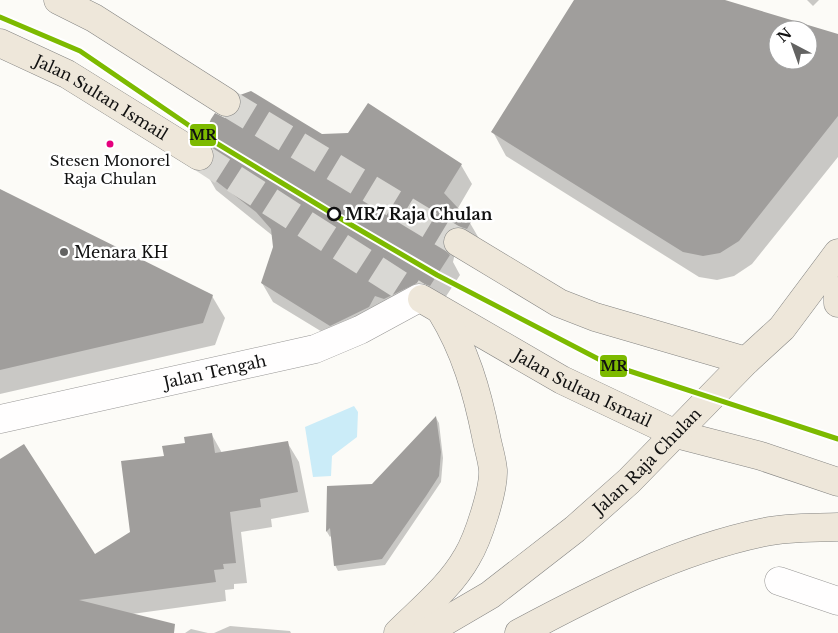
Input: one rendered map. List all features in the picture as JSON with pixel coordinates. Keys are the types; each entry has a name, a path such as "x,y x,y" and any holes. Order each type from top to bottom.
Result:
{"main road":[{"path":"58,0 94,18 226,102"},
{"name":"Jalan Sultan Ismail","path":"0,43 67,74 198,156"},
{"path":"458,242 559,303 595,317 746,361"},
{"name":"Jalan Raja Chulan","path":"425,633 490,595 575,529 676,434 746,361 782,328 838,253"},
{"path":"838,291 838,303"},
{"path":"398,633 446,586 468,557 483,524 493,471 483,420 458,338 427,302"},
{"name":"Jalan Sultan Ismail","path":"427,302 562,380 676,434 761,456 838,482"},
{"path":"519,633 602,588 710,546 768,531 838,527"}],"street":[{"name":"Jalan Tengah","path":"0,419 315,349 427,302"},
{"path":"779,581 838,601"}],"water":[{"path":"354,406 358,412 357,437 332,456 331,476 313,477 305,427"}],"building":[{"path":"574,0 725,0 791,20 768,20 768,70 818,70 818,28 838,34 838,116 739,241 720,253 703,256 683,252 491,132"},
{"name":"MR7 Raja Chulan","path":"251,91 322,134 348,133 368,103 462,164 444,193 471,222 467,229 458,226 451,228 445,234 442,242 445,250 450,255 430,286 419,282 384,299 375,296 369,307 330,326 261,283 273,247 271,229 256,212 203,171 212,165 215,157 212,148 202,139 211,119 215,113 225,118 234,116 242,103 240,95"},
{"name":"Menara KH","path":"0,189 213,295 203,323 0,370"},
{"path":"436,416 441,452 439,476 426,496 382,559 334,566 330,528 326,532 327,486 372,484"},
{"path":"212,433 215,453 288,441 298,492 260,499 261,507 230,512 236,563 223,564 224,569 214,570 216,582 79,600 175,624 174,633 0,633 0,459 24,444 95,554 130,532 121,461 164,456 162,446 185,443 184,437"}],"tunnel":[{"path":"226,102 458,242"},
{"path":"199,156 422,299"}],"transit line":[{"name":"MR","path":"0,17 80,51 203,135 348,223 437,275 608,364 838,439"}],"place":[{"name":"Stesen Monorel Raja Chulan","path":"110,144"},
{"name":"MR7 Raja Chulan","path":"334,214"},
{"name":"Menara KH","path":"64,252"}]}
